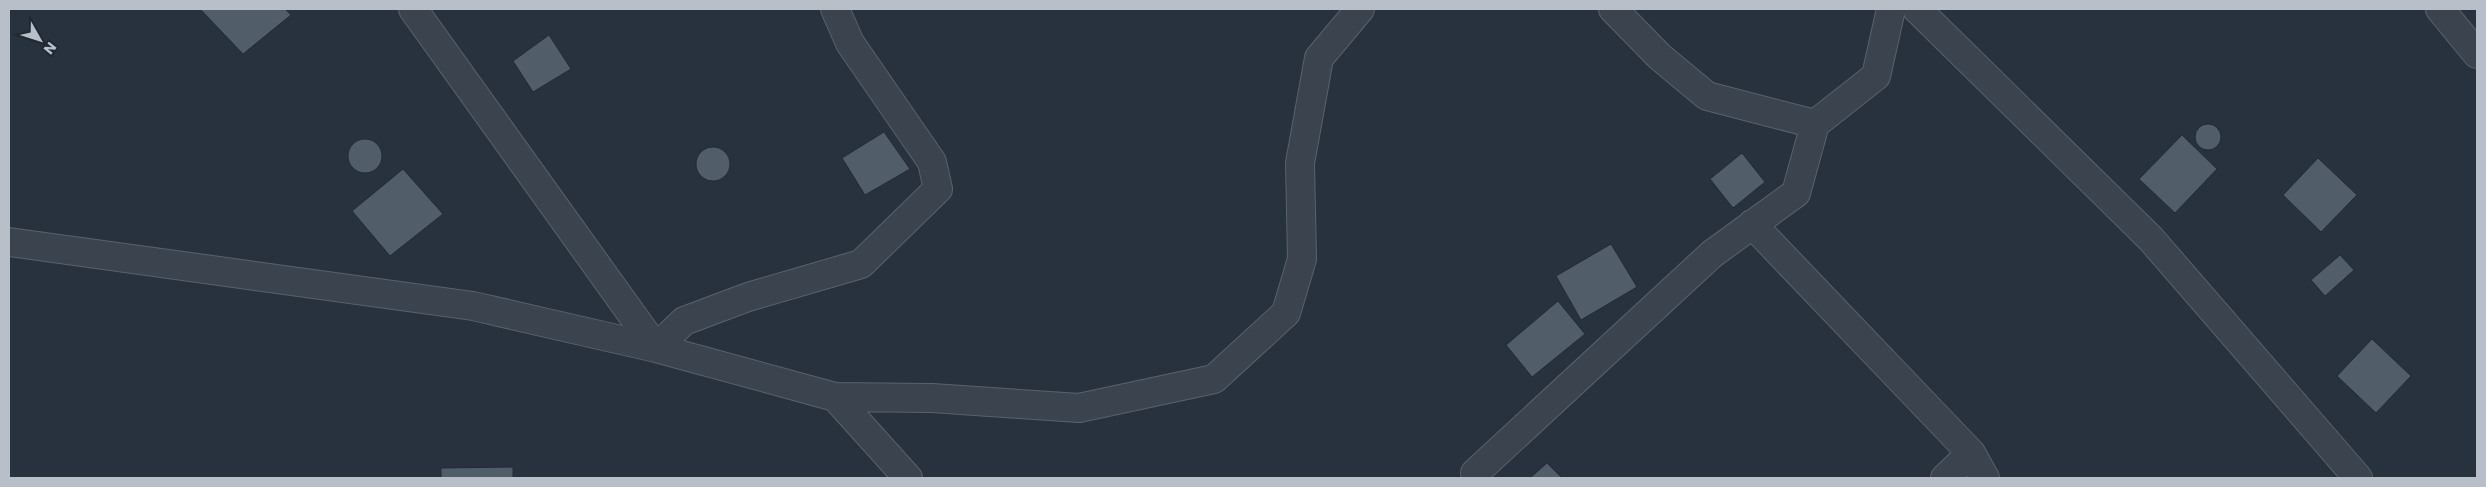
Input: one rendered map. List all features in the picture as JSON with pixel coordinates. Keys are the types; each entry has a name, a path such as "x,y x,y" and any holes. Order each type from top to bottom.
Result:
{"street":[{"path":"413,9 656,348"},
{"path":"656,348 684,321 748,297 861,264 938,189 932,162 850,43 835,9"},
{"path":"9,242 472,306 656,348 835,397 932,398 1079,408 1214,379 1286,313 1302,259 1300,163 1319,58 1360,9"},
{"path":"1613,9 1660,57 1707,96 1816,124"},
{"path":"1475,473 1712,254 1796,192 1816,124 1876,76 1891,9"},
{"path":"1917,9 2151,239 2358,478"},
{"path":"2440,9 2477,54"},
{"path":"1752,224 1972,454 1985,478"},
{"path":"835,397 908,478"},
{"path":"1945,478 1972,454"}],"building":[{"path":"200,9 285,9 291,15 243,54"},
{"path":"549,35 571,69 533,92 513,61"},
{"path":"2208,124 2217,128 2221,137 2217,146 2208,150 2199,146 2195,137 2199,128"},
{"path":"884,132 910,169 865,195 842,158"},
{"path":"2182,135 2217,169 2175,213 2139,179"},
{"path":"365,139 377,144 382,156 377,168 365,173 353,168 348,156 353,144"},
{"path":"713,147 725,152 730,164 725,176 713,181 701,176 696,164 701,152"},
{"path":"1742,153 1765,182 1733,208 1710,179"},
{"path":"2318,158 2357,195 2321,232 2283,195"},
{"path":"403,169 443,214 390,256 352,211"},
{"path":"1611,244 1637,287 1581,320 1556,276"},
{"path":"2340,255 2354,270 2325,296 2311,280"},
{"path":"1558,301 1585,334 1532,377 1506,345"},
{"path":"2372,339 2411,376 2376,413 2337,376"},
{"path":"1547,463 1562,478 1530,478"},
{"path":"513,467 513,478 441,478 441,468"}]}
